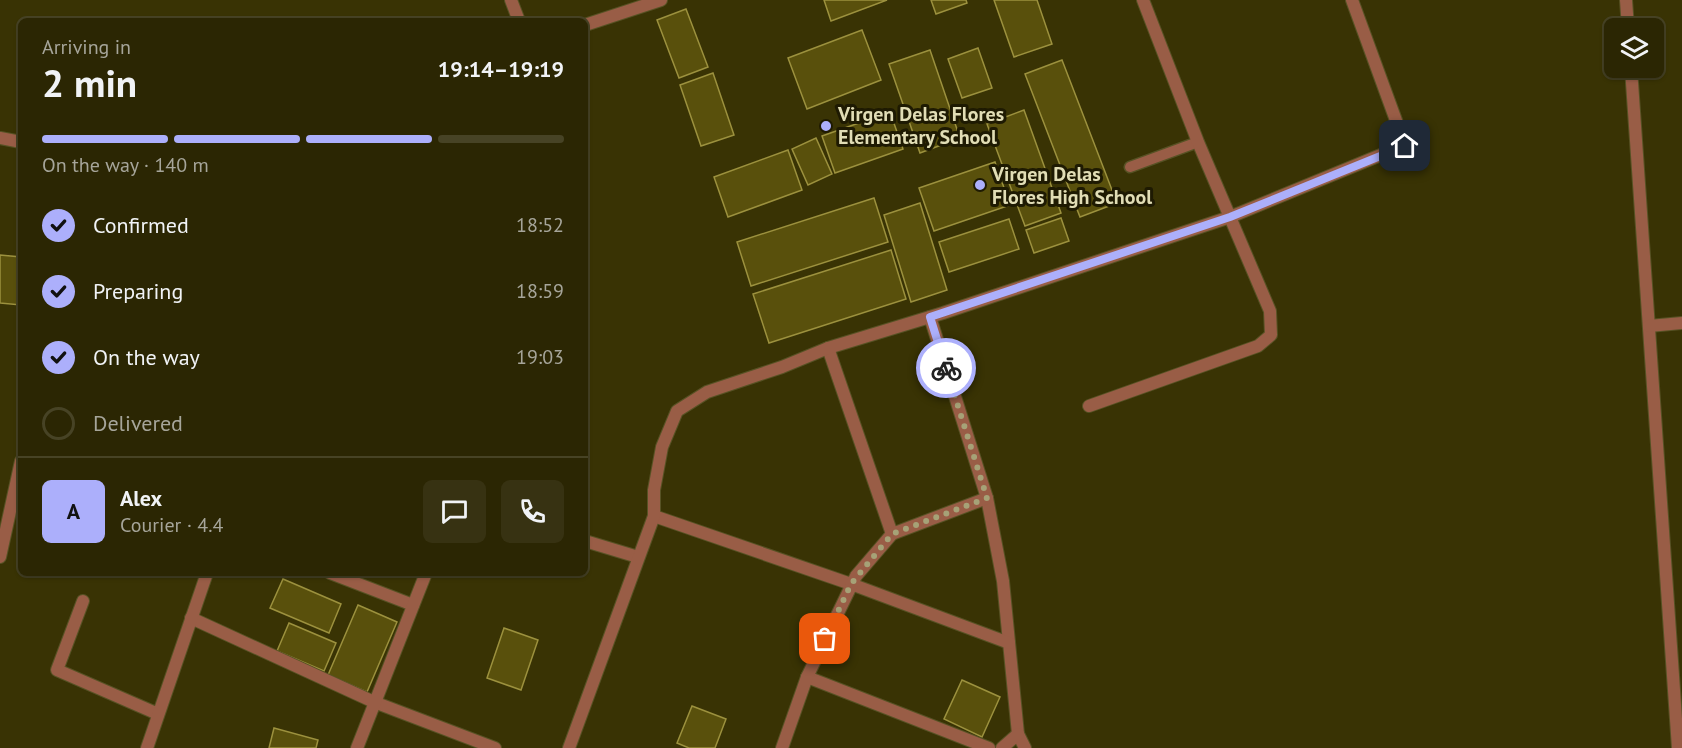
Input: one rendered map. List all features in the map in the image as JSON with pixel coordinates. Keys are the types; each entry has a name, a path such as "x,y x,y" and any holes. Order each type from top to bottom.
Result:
{"street":[{"path":"511,0 518,18"},
{"path":"588,24 661,0"},
{"path":"1089,406 1258,346 1271,335 1270,311 1198,142 1143,0"},
{"path":"569,748 654,516 654,490 662,447 677,411 707,392 782,367 828,348 930,317 1230,217 1405,146 1352,0"},
{"path":"1626,0 1627,18"},
{"path":"1632,78 1678,748"},
{"path":"0,138 18,141"},
{"path":"930,317 987,498 1003,581 1018,734 1024,748"},
{"path":"1649,326 1682,323"},
{"path":"828,348 892,534"},
{"path":"0,557 18,474"},
{"path":"782,748 807,677 851,584 892,534 987,498"},
{"path":"654,516 851,584 1009,643"},
{"path":"588,542 638,558"},
{"path":"147,748 206,576"},
{"path":"338,576 414,605"},
{"path":"357,748 425,576"},
{"path":"83,601 57,670 158,714"},
{"path":"191,618 374,702 495,748"},
{"path":"807,677 989,748"},
{"path":"1002,748 1018,734"}],"lane":[{"path":"1130,167 1198,142"}],"building":[{"path":"824,0 887,0 831,21"},
{"path":"931,0 966,0 967,3 936,14"},
{"path":"994,0 1037,0 1052,44 1014,57"},
{"path":"686,9 708,67 679,78 657,20"},
{"path":"862,30 881,80 807,109 788,58"},
{"path":"978,48 992,88 962,98 948,59"},
{"path":"930,50 960,138 920,153 889,64"},
{"path":"1062,60 1117,203 1080,217 1025,74"},
{"path":"713,73 734,135 701,146 680,85"},
{"path":"1024,110 1061,213 1025,226 987,124"},
{"path":"890,112 903,149 835,173 822,136"},
{"path":"816,138 832,174 808,185 792,149"},
{"path":"788,150 802,190 728,217 714,177"},
{"path":"995,162 1010,205 934,231 919,188"},
{"path":"874,198 888,242 751,286 737,242"},
{"path":"920,203 947,290 911,302 884,215"},
{"path":"1061,218 1069,241 1034,253 1026,230"},
{"path":"1009,219 1019,249 949,272 939,242"},
{"path":"891,250 906,299 769,343 753,294"},
{"path":"0,255 18,257 18,305 0,303"},
{"path":"283,579 341,604 329,633 270,608"},
{"path":"358,605 397,622 367,692 328,675"},
{"path":"289,623 336,643 324,671 277,651"},
{"path":"504,628 538,640 521,690 487,678"},
{"path":"962,680 1000,697 982,737 944,719"},
{"path":"692,706 726,719 715,748 689,748 677,743"},
{"path":"274,728 318,740 316,748 269,748"}],"way so far":[{"path":"825,639 856,576 892,534 987,498 946,368"}],"place":[{"name":"Virgen Delas Flores Elementary School","path":"826,126"},
{"name":"Virgen Delas Flores High School","path":"980,185"}],"route":[{"path":"946,368 930,317 1230,217 1405,146"}]}
